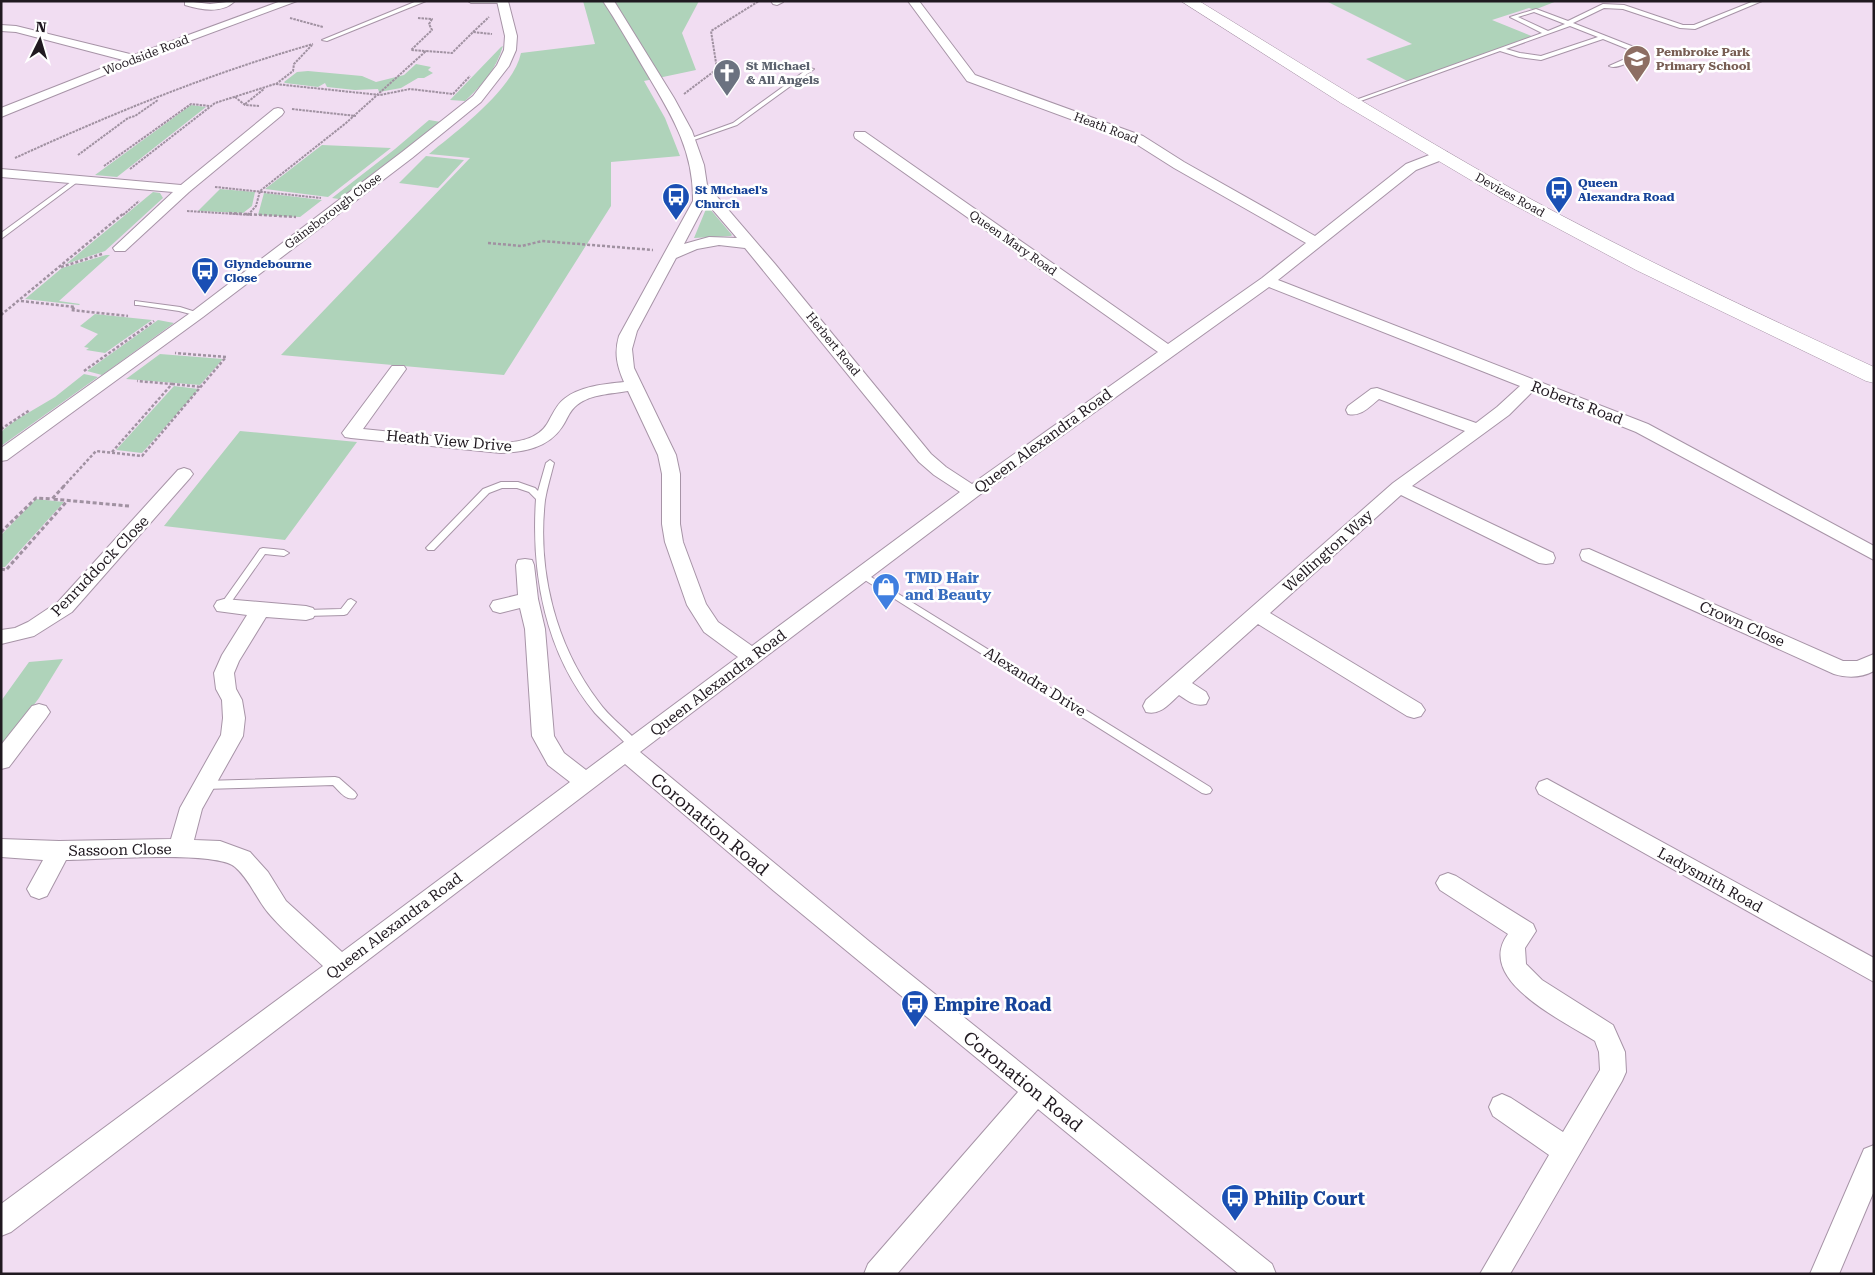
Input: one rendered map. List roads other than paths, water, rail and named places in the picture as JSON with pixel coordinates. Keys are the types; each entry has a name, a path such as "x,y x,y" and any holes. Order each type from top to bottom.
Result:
{"main road":[{"name":"Devizes Road","path":"1188,1 1352,102 1600,244 1874,376"}],"street":[{"path":"189,3 205,8 213,8 230,1"},
{"name":"Woodside Road","path":"1,113 134,59 292,1"},
{"name":"Gainsborough Close","path":"1,456 198,314 458,116 487,89 503,66 510,50 511,36 500,1"},
{"path":"608,1 672,103 689,140 701,187 700,202 629,331 623,355 626,368 667,455 671,474 671,524 674,542 697,605 711,626 752,657"},
{"name":"Heath Road","path":"913,1 971,78 1138,139 1179,165 1316,243"},
{"path":"1,28 16,29 134,59"},
{"path":"120,248 187,187 278,112"},
{"name":"Queen Mary Road","path":"860,135 1167,351"},
{"name":"Queen Alexandra Road","path":"1,1222 972,492 1267,281 1411,167 1442,155"},
{"path":"1,173 156,187 187,187"},
{"name":"Herbert Road","path":"701,187 925,458 940,472 972,492"},
{"path":"672,253 703,241 731,240 750,244"},
{"name":"Roberts Road","path":"1267,281 1642,428 1874,554"},
{"name":"Heath View Drive","path":"398,369 351,432 500,448 521,447 540,440 552,430 566,405 575,399 587,394 634,385"},
{"name":"Wellington Way","path":"1153,706 1399,487 1503,411 1530,385"},
{"path":"1354,410 1377,393 1477,429"},
{"name":"Penruddock Close","path":"1,637 29,630 48,620 65,606 184,474"},
{"path":"1399,487 1546,558"},
{"name":"Crown Close","path":"1589,555 1615,559 1842,669 1860,669 1874,661"},
{"path":"525,565 528,599 536,629 543,736 556,759 585,782"},
{"path":"500,606 528,599"},
{"path":"224,606 306,614"},
{"name":"Sassoon Close","path":"180,848 191,808 232,736 232,700 226,689 224,673 229,660 261,610"},
{"path":"1256,614 1414,710"},
{"path":"1178,684 1198,698"},
{"path":"1,761 39,712"},
{"name":"Coronation Road","path":"629,748 737,849 1262,1274"},
{"name":"Ladysmith Road","path":"1547,788 1874,971"},
{"name":"Sassoon Close","path":"1,848 59,851 180,848 220,851 242,859 260,879 278,908 340,966"},
{"name":"Sassoon Close","path":"39,889 59,851"},
{"path":"1448,883 1524,931 1513,946 1514,968 1533,988 1604,1033 1612,1052 1614,1072 1494,1274"},
{"path":"878,1274 1036,1091"},
{"path":"1502,1107 1566,1150"},
{"path":"1824,1274 1874,1158"}],"lane":[{"path":"325,40 423,1"},
{"path":"472,1 500,1"},
{"path":"1352,102 1548,33 1570,24 1573,20 1603,6 1624,7 1682,27 1695,27 1759,1"},
{"path":"1548,33 1513,17 1534,10 1637,50 1636,56 1612,66"},
{"path":"1502,50 1519,56 1541,58 1604,37"},
{"path":"689,140 735,124 811,69"},
{"path":"1,237 80,180"},
{"path":"138,303 174,308 198,314"},
{"path":"550,463 541,498 539,543 545,601 558,641 574,672 594,705 629,748"},
{"path":"431,548 486,491 501,485 518,485 532,490 541,498"},
{"path":"224,606 263,551 284,553"},
{"name":"Alexandra Drive","path":"863,574 1206,790"},
{"path":"306,614 344,612 351,602"},
{"path":"204,785 335,782 351,795"}],"place":[{"name":"Pembroke Park Primary School","path":"1637,83"},
{"name":"St Michael & All Angels","path":"727,97"},
{"name":"Queen Alexandra Road","path":"1559,214"},
{"name":"St Michael's Church","path":"676,221"},
{"name":"Glyndebourne Close","path":"205,295"},
{"name":"TMD Hair and Beauty","path":"886,611"},
{"name":"Empire Road","path":"915,1028"},
{"name":"Philip Court","path":"1235,1222"}]}
